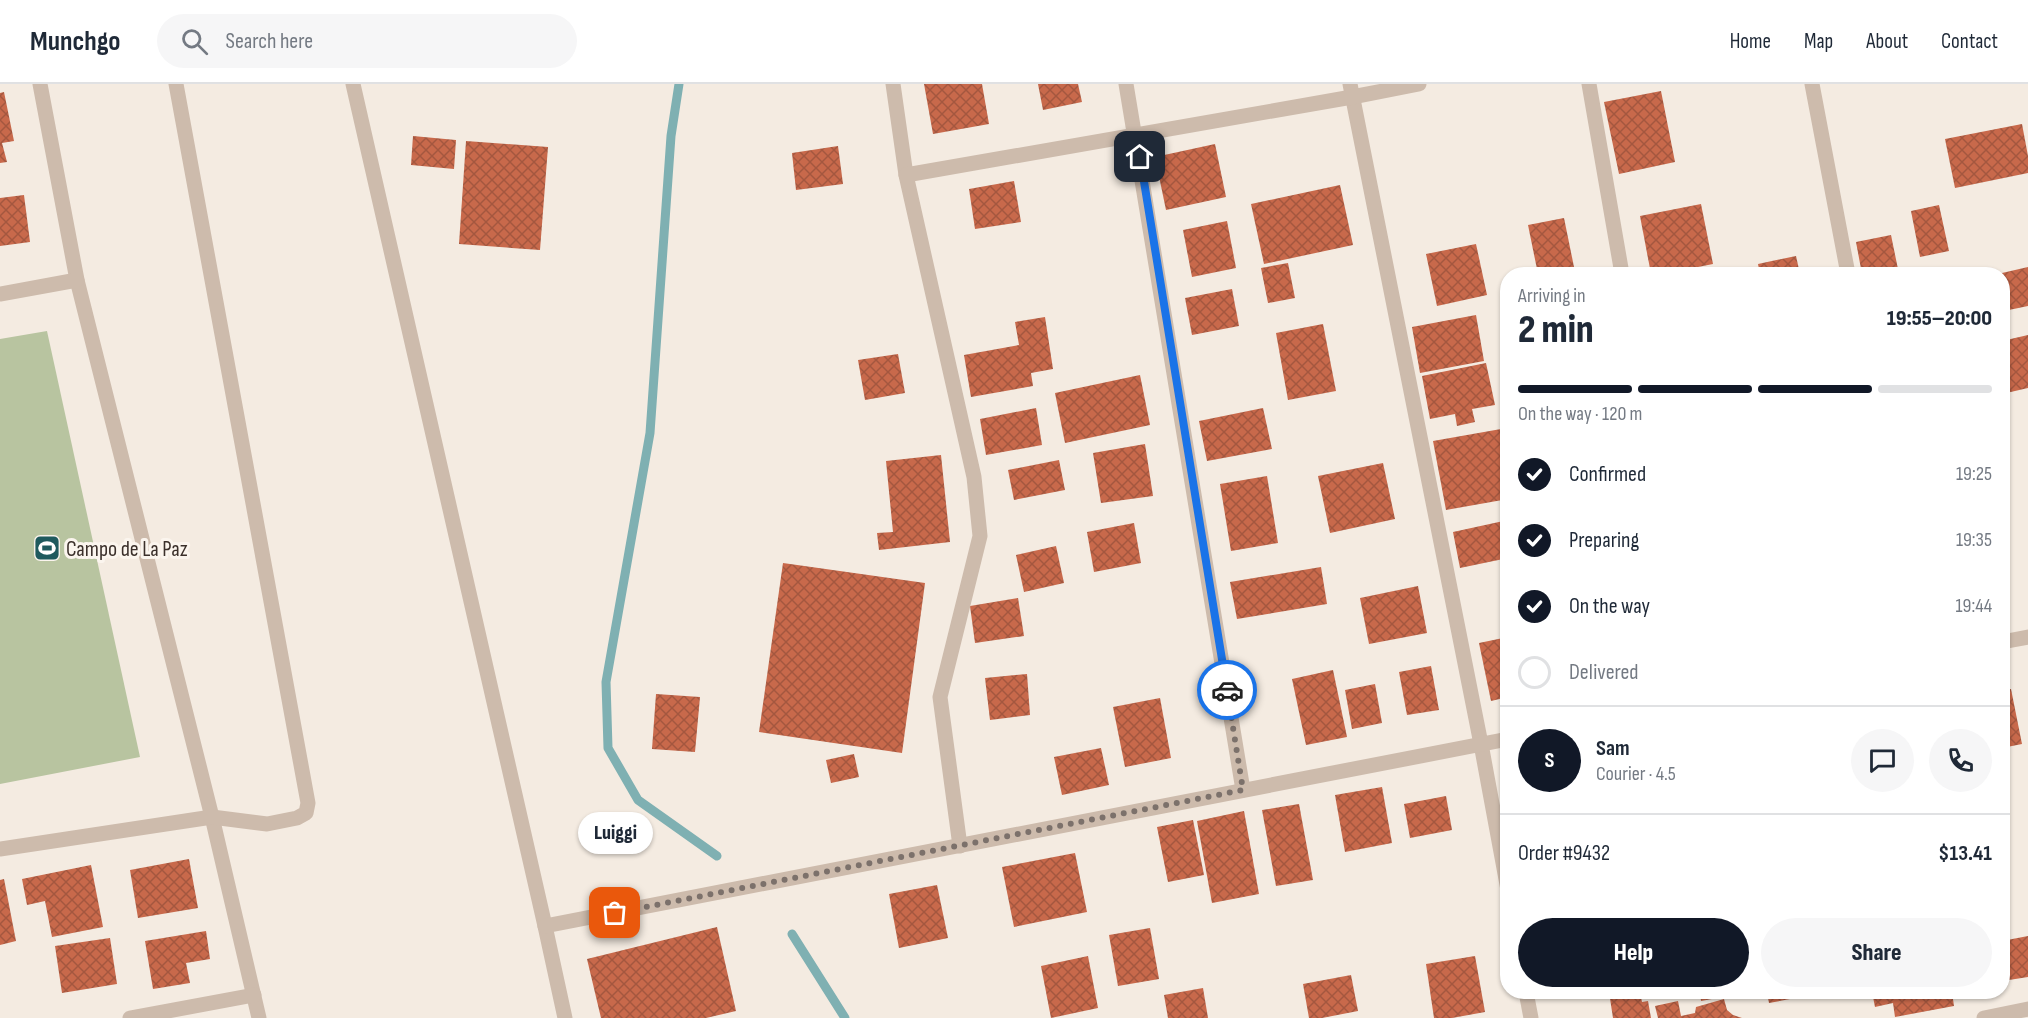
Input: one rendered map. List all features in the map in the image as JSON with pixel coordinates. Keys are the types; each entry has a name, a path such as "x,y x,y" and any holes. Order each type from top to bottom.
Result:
{"street":[{"path":"40,84 77,279 212,817 259,1018"},
{"path":"0,849 212,817 267,824 297,818 306,813 308,803 176,84"},
{"path":"353,84 565,1018"},
{"path":"892,84 906,175 974,477 980,536 940,697 960,846"},
{"path":"1126,84 1243,790"},
{"path":"906,175 1136,134 1351,91 1419,84"},
{"path":"1589,84 1621,267"},
{"path":"1812,84 1847,267"},
{"path":"1351,91 1500,847"},
{"path":"0,294 77,279"},
{"path":"2010,640 2028,637"},
{"path":"545,926 1500,740"},
{"path":"130,1018 254,995"},
{"path":"1527,999 1531,1018"},
{"path":"1984,1018 2028,1009"}],"green space":[{"name":"Campo de La Paz","path":"47,331 140,757 0,784 0,339"}],"building":[{"path":"924,84 982,84 989,124 933,134"},
{"path":"1038,84 1078,84 1082,102 1043,110"},
{"path":"1661,91 1675,162 1619,174 1604,102"},
{"path":"4,92 14,141 2,143 7,162 0,163 0,93"},
{"path":"2022,124 2028,156 2028,173 1955,188 1945,139"},
{"path":"413,136 456,140 454,169 411,165"},
{"path":"466,141 548,147 540,250 459,244"},
{"path":"1215,144 1226,197 1166,210 1155,157"},
{"path":"838,146 843,184 796,190 792,153"},
{"path":"1014,181 1021,222 975,229 969,189"},
{"path":"1340,185 1353,245 1264,264 1251,204"},
{"path":"24,195 30,242 0,246 0,198"},
{"path":"1701,204 1713,264 1698,267 1650,267 1640,216"},
{"path":"1939,205 1949,251 1920,257 1911,211"},
{"path":"1564,218 1574,267 1537,267 1528,225"},
{"path":"1227,221 1236,268 1192,277 1183,230"},
{"path":"1891,235 1898,267 1861,267 1856,242"},
{"path":"1476,244 1487,295 1437,306 1426,254"},
{"path":"1796,256 1798,267 1759,267 1758,264"},
{"path":"1288,263 1295,298 1268,303 1261,268"},
{"path":"2028,267 2028,306 2010,310 2010,271"},
{"path":"1232,289 1239,326 1192,335 1185,298"},
{"path":"1476,315 1484,361 1420,373 1412,327"},
{"path":"1045,317 1053,369 1031,373 1033,386 971,397 964,355 1019,345 1015,322"},
{"path":"1323,324 1336,391 1288,400 1276,333"},
{"path":"2028,335 2028,388 2010,392 2010,339"},
{"path":"898,354 905,393 865,400 858,360"},
{"path":"1486,363 1495,405 1472,409 1475,422 1457,426 1455,414 1430,419 1422,376"},
{"path":"1140,375 1150,425 1065,443 1055,393"},
{"path":"1036,408 1042,445 986,455 980,419"},
{"path":"1263,408 1272,449 1207,461 1199,421"},
{"path":"1500,429 1500,500 1446,510 1433,441"},
{"path":"1145,444 1153,496 1101,503 1093,453"},
{"path":"941,455 950,542 879,550 877,533 893,532 886,461"},
{"path":"1059,460 1065,490 1014,500 1008,470"},
{"path":"1383,463 1395,519 1330,533 1318,476"},
{"path":"1267,476 1278,543 1231,551 1220,484"},
{"path":"1500,522 1500,560 1460,568 1453,532"},
{"path":"1134,523 1141,563 1094,572 1087,532"},
{"path":"1056,546 1064,583 1024,592 1016,555"},
{"path":"783,563 925,583 902,753 759,732"},
{"path":"1321,567 1327,604 1237,619 1230,582"},
{"path":"1418,586 1427,633 1369,644 1360,598"},
{"path":"1018,598 1024,636 975,643 970,606"},
{"path":"1500,639 1500,699 1491,701 1479,643"},
{"path":"1431,666 1439,710 1407,715 1399,672"},
{"path":"1333,670 1347,737 1306,745 1292,679"},
{"path":"1027,674 1030,715 990,720 985,678"},
{"path":"1375,684 1382,723 1352,729 1345,690"},
{"path":"2010,689 2022,744 2010,746"},
{"path":"656,694 700,697 695,752 652,749"},
{"path":"1160,698 1171,758 1125,767 1113,707"},
{"path":"1101,748 1109,785 1062,795 1054,757"},
{"path":"854,754 859,777 831,783 826,760"},
{"path":"1382,787 1392,843 1345,852 1335,795"},
{"path":"1446,796 1452,830 1410,838 1404,804"},
{"path":"1299,804 1313,880 1276,886 1262,810"},
{"path":"1244,811 1259,894 1212,903 1197,821"},
{"path":"1193,820 1204,875 1168,882 1157,827"},
{"path":"1075,853 1087,912 1014,927 1002,867"},
{"path":"189,859 198,908 138,918 130,870"},
{"path":"91,865 103,927 52,937 45,901 27,905 22,879"},
{"path":"4,879 16,941 0,945 0,880"},
{"path":"937,885 948,938 899,948 889,894"},
{"path":"717,927 736,1011 706,1018 601,1018 587,959"},
{"path":"1150,928 1159,979 1118,986 1109,935"},
{"path":"206,931 210,959 186,963 190,983 153,989 145,941"},
{"path":"2028,936 2028,977 2010,980 2010,939"},
{"path":"110,938 117,984 62,993 55,946"},
{"path":"1088,956 1098,1008 1051,1018 1041,966"},
{"path":"1475,956 1485,1012 1452,1018 1434,1018 1426,964"},
{"path":"1351,975 1358,1011 1322,1018 1309,1018 1303,984"},
{"path":"1203,988 1208,1018 1168,1018 1164,995"},
{"path":"1610,999 1648,1001 1651,1018 1613,1018"},
{"path":"1724,999 1727,1010 1742,1018 1658,1018 1655,1006 1678,1001 1681,1016 1695,1013 1696,1007"},
{"path":"1768,999 1790,999 1769,1003"},
{"path":"1873,999 1953,999 1954,1006 1895,1017 1893,1003 1875,1007"}],"waterway":[{"path":"679,84 671,136 650,433 606,682 608,748 638,800 717,856"},
{"path":"792,934 845,1018"}],"way so far":[{"path":"615,913 1243,790 1227,690"}],"place":[{"name":"Campo de La Paz","path":"47,548"},
{"name":"Luiggi","path":"615,913"}],"route":[{"path":"1140,157 1227,690"}]}
